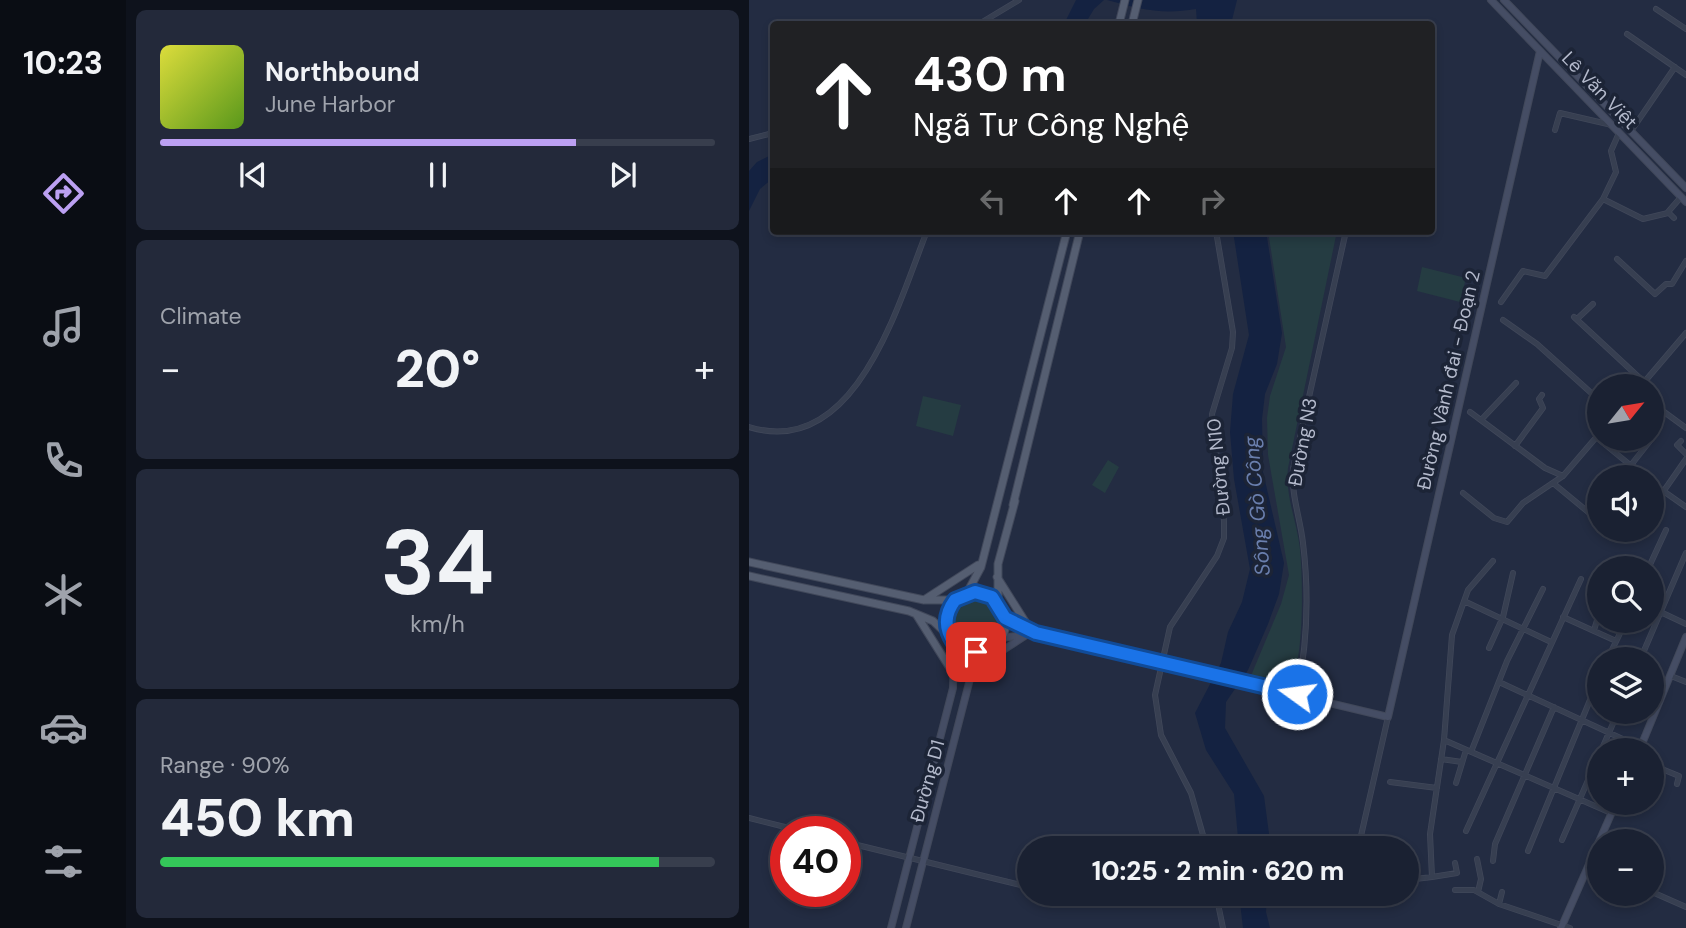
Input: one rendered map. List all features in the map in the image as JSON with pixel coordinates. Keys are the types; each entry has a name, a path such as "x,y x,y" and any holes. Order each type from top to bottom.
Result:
{"main road":[{"path":"1118,21 1123,0"},
{"path":"1133,21 1137,0"},
{"path":"967,593 979,565 1005,480 1064,235"},
{"path":"749,578 819,590 916,614 933,621 954,643 976,652 992,648 1002,638 1005,618 998,602 997,576 1002,538 1013,505 1079,235"},
{"path":"1041,338 1052,341"},
{"path":"923,600 979,565 1000,485 1005,480"},
{"path":"749,559 923,600 955,600 967,593 984,593 998,602"},
{"path":"997,576 1032,633"},
{"path":"948,635 946,616 955,600"},
{"path":"916,614 954,676"}],"street":[{"path":"984,21 1020,0"},
{"name":"Lê Văn Việt","path":"1491,0 1683,199"},
{"path":"1500,9 1504,0"},
{"name":"Lê Văn Việt","path":"1504,0 1686,188"},
{"path":"1656,9 1686,29"},
{"path":"1627,34 1686,75"},
{"name":"Đường Vành đai - Đoạn 2","path":"1388,717 1540,51"},
{"path":"1630,131 1675,67"},
{"path":"1555,130 1560,113 1612,126"},
{"path":"1501,302 1523,271 1545,276 1603,199 1616,172 1611,151 1619,132"},
{"path":"749,139 770,134"},
{"path":"1603,199 1643,219 1668,213 1683,199"},
{"path":"1668,213 1674,218"},
{"path":"749,427 783,432 824,418 841,404 869,366 925,235"},
{"name":"Đường N10","path":"1204,836 1191,793 1157,721 1156,695 1170,627 1217,556 1224,538 1212,414 1233,332 1217,235"},
{"name":"Đường N3","path":"1297,694 1304,651 1305,592 1302,532 1291,493 1293,469 1346,235"},
{"path":"1617,259 1655,294 1666,284 1672,284 1686,261"},
{"path":"1593,304 1576,318 1632,374"},
{"path":"1503,320 1537,344 1587,389"},
{"path":"1651,374 1686,333"},
{"path":"1481,420 1516,383"},
{"path":"1515,446 1543,408 1539,399 1542,395"},
{"path":"1470,412 1545,468 1563,476"},
{"path":"1664,412 1686,428"},
{"path":"1664,490 1686,456 1677,445 1681,441"},
{"path":"1462,493 1494,518 1507,522 1523,503 1563,476 1587,449"},
{"path":"1616,452 1631,465"},
{"path":"1553,482 1587,511"},
{"path":"1664,493 1686,507"},
{"path":"1654,556 1666,530"},
{"path":"1664,607 1686,553"},
{"path":"1432,877 1430,834 1444,740 1453,635 1468,590 1493,561"},
{"path":"1489,648 1503,617 1513,573"},
{"path":"1466,831 1581,579"},
{"path":"1456,783 1462,762 1543,589"},
{"path":"1464,601 1503,617 1551,642"},
{"path":"1664,613 1686,624"},
{"path":"1563,617 1587,627"},
{"path":"1005,618 1032,633 1388,717 1361,836"},
{"path":"1002,638 1032,633"},
{"path":"975,668 1032,633"},
{"path":"1600,633 1616,641"},
{"path":"1613,647 1620,633"},
{"path":"1664,692 1686,636"},
{"name":"Đường D1","path":"891,928 954,676 954,643"},
{"name":"Đường D1","path":"906,928 975,668 992,648"},
{"path":"1671,676 1686,682"},
{"path":"1499,682 1619,738"},
{"path":"1493,861 1495,844 1554,708"},
{"path":"1528,851 1587,708"},
{"path":"1607,738 1613,724"},
{"path":"1444,740 1587,802"},
{"path":"1441,759 1462,762"},
{"path":"1664,770 1679,776 1677,784"},
{"path":"1390,782 1437,788"},
{"path":"1562,840 1587,783"},
{"path":"749,818 770,823"},
{"path":"861,846 1017,884"},
{"path":"1476,859 1481,879 1478,892"},
{"path":"1419,879 1457,873 1455,863"},
{"path":"1562,927 1587,868"},
{"path":"1455,890 1478,892 1499,904 1570,928"},
{"path":"1499,904 1502,892"},
{"path":"1664,897 1686,907"},
{"path":"1218,906 1223,928"}],"green space":[{"path":"1269,235 1336,235 1288,468 1288,489 1301,562 1302,616 1299,653 1292,680 1277,683 1250,678 1281,604 1289,575 1268,455 1267,418 1270,396 1286,347"},
{"path":"1422,267 1466,278 1460,302 1417,291"},
{"path":"923,396 961,405 953,436 916,426"},
{"path":"1108,460 1119,467 1105,493 1092,485"},
{"path":"976,596 994,603 1001,621 994,639 976,646 958,639 951,621 958,603"}],"water":[{"path":"1076,0 1104,0 1087,21 1066,21"},
{"path":"1107,0 1237,0 1232,21 1197,21 1196,9 1172,11"},
{"path":"770,156 770,181 760,189 749,211 749,171 757,162"},
{"name":"Sông Gò Công","path":"1234,235 1267,235 1282,333 1277,364 1265,394 1262,419 1263,472 1284,563 1279,594 1268,624 1248,670 1226,702 1225,728 1264,796 1269,836 1238,836 1234,794 1206,750 1195,713 1221,663 1228,632 1242,602 1250,569 1234,479 1230,432 1233,394 1249,335"},
{"path":"1240,906 1266,906 1270,928 1243,928"}],"route":[{"path":"976,652 960,648 954,643 946,626 946,616 955,600 975,592 992,597 1003,609 1005,618 1036,633 1297,694"}]}
